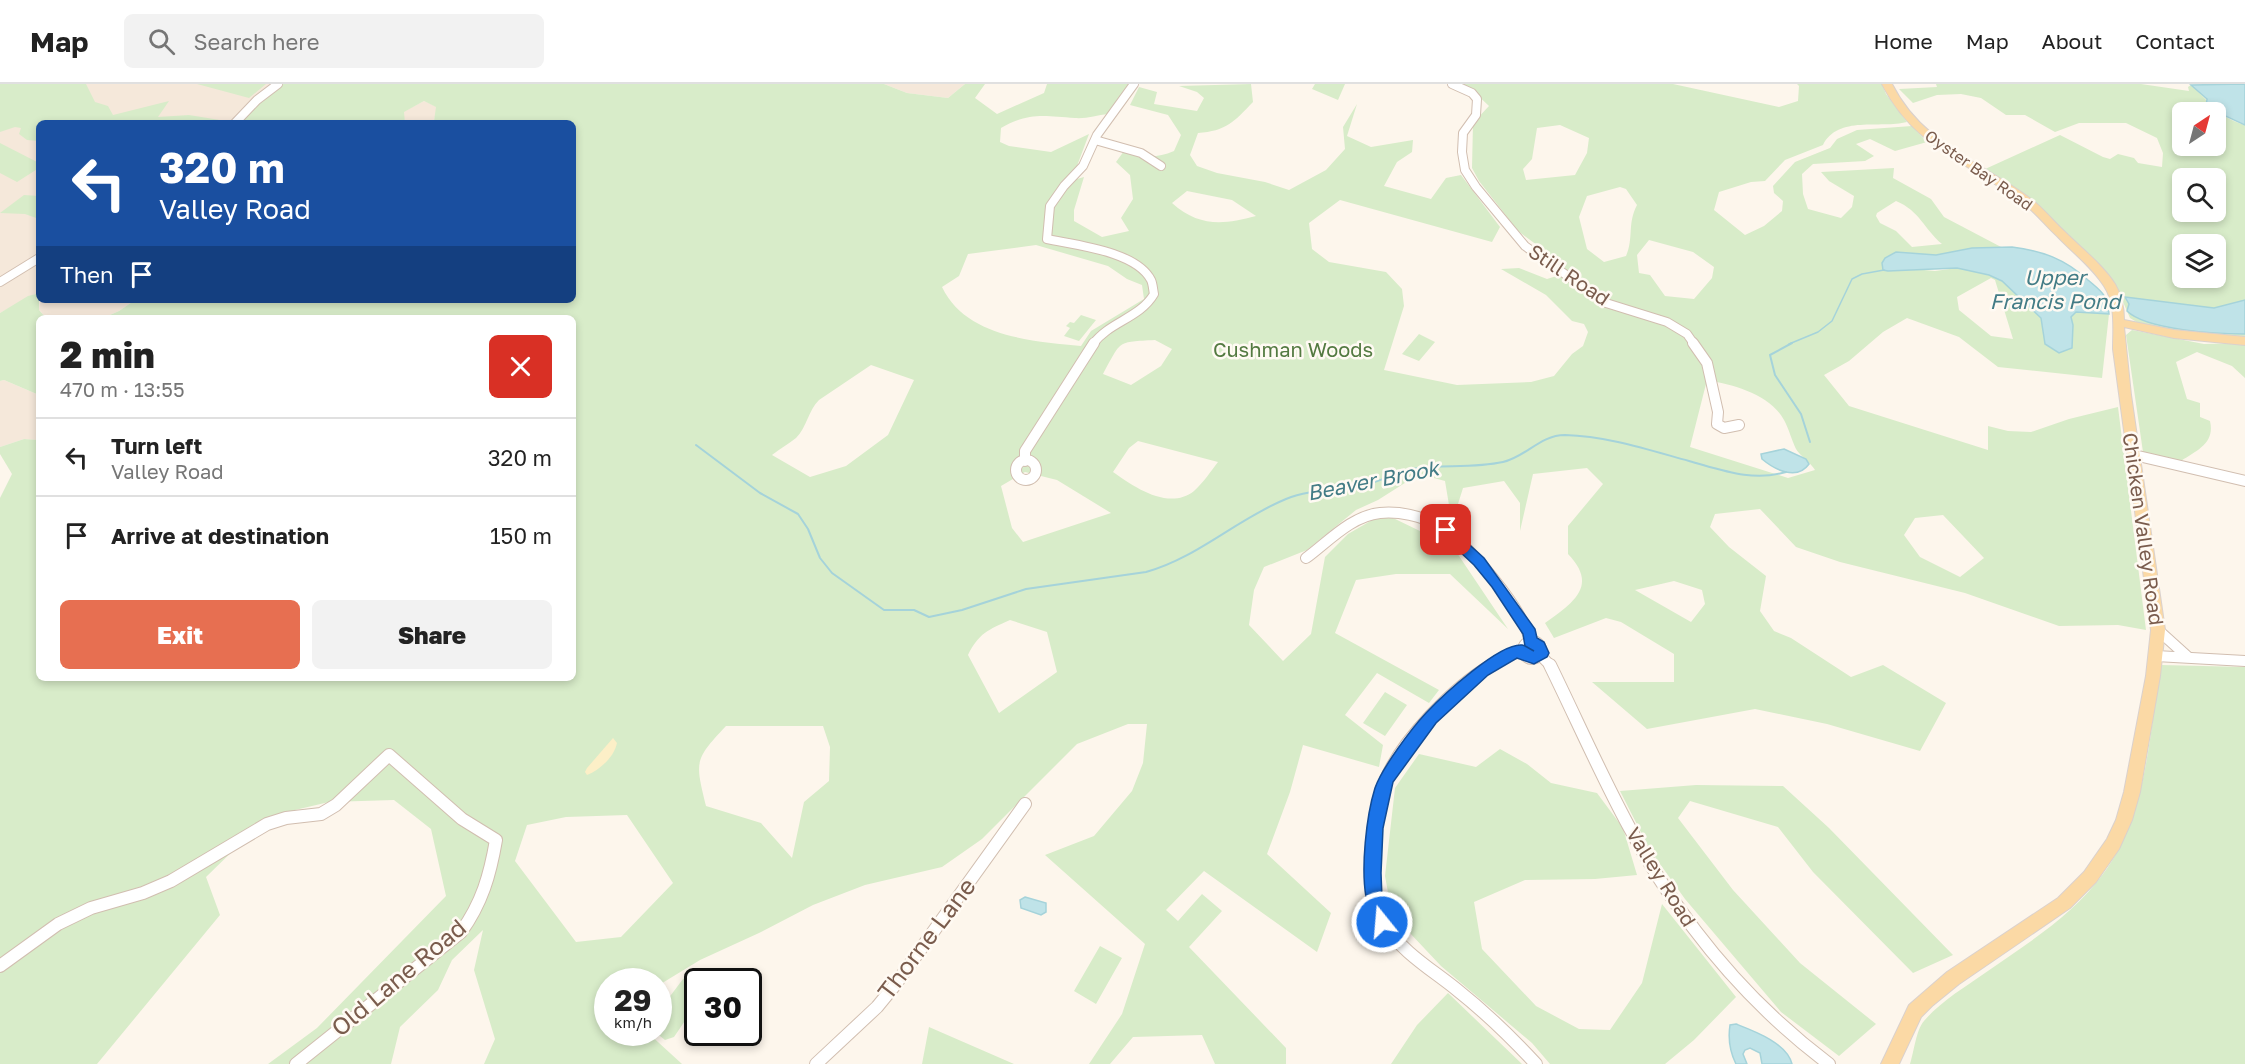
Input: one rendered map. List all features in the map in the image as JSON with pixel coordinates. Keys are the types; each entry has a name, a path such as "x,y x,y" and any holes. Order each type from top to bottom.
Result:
{"main road":[{"name":"Oyster Bay Road","path":"1887,84 1897,104 1920,130 1950,153 2011,190 2041,214 2106,280 2118,322"},
{"path":"2118,322 2174,334 2245,341"},
{"name":"Chicken Valley Road","path":"1890,1064 1916,1011 1926,1000 1953,978 2064,903 2090,878 2113,844 2124,820 2132,792 2156,656 2158,630 2118,322"}],"street":[{"path":"238,120 257,100 278,84"},
{"path":"1025,461 1025,451 1086,353 1108,330 1147,306 1154,294 1151,278 1138,265 1095,249 1047,239 1050,206 1064,186 1083,166 1095,140 1134,84"},
{"name":"Still Road","path":"1452,84 1472,93 1477,99 1476,115 1463,133 1462,152 1465,170 1476,187 1525,246 1606,303 1667,322 1687,334 1707,363 1718,412 1717,424 1724,428 1739,425"},
{"path":"1095,140 1141,153 1161,166"},
{"path":"0,282 36,260"},
{"path":"2134,455 2245,481"},
{"name":"Valley Road","path":"1306,558 1344,529 1370,515 1396,513 1417,517 1446,530 1479,561 1530,633 1526,646 1539,646 1540,655 1550,666 1640,848 1690,924 1758,1002 1813,1053 1829,1064"},
{"path":"2158,630 2189,658"},
{"path":"1526,646 1483,670 1446,702 1425,725 1393,768 1382,791 1372,873 1378,913 1396,942 1505,1030 1536,1064"},
{"path":"2156,656 2245,661"},
{"name":"Old Lane Road","path":"0,966 58,924 91,908 143,893 171,881 267,824 286,818 321,814 336,805 389,755 462,819 496,840 489,884 474,916 461,932 296,1064"},
{"name":"Thorne Lane","path":"816,1064 877,1006 895,985 1025,804"}],"shaded area":[{"path":"0,84 279,84 238,120 36,120 36,294 0,313"},
{"path":"884,84 965,84 948,98 907,93"},
{"path":"424,101 437,107 434,120 404,120 403,112"},
{"path":"40,303 131,303 110,315 43,315 39,310"},
{"path":"4,380 36,394 36,440 24,439 0,447 0,381"}],"green space":[{"path":"0,84 86,84 95,102 108,106 113,115 169,101 158,117 189,115 220,120 36,120 36,141 27,140 19,134 21,128 15,127 0,132"},
{"path":"197,84 266,84 249,98"},
{"name":"Cushman Woods","path":"279,84 884,84 907,93 948,98 965,84 985,84 975,98 997,114 1044,93 1047,84 1129,84 1108,114 1079,118 1029,117 1001,128 1000,142 1009,146 1051,152 1089,134 1077,166 1063,183 1084,177 1074,210 1074,221 1102,237 1129,231 1121,218 1133,199 1130,175 1116,162 1124,151 1149,156 1167,154 1174,151 1181,135 1168,115 1130,105 1139,87 1157,92 1154,104 1197,111 1204,98 1197,92 1179,86 1251,84 1253,102 1223,128 1198,133 1190,155 1197,166 1289,190 1326,170 1345,149 1343,127 1357,104 1347,136 1371,147 1413,140 1412,152 1397,162 1384,186 1431,199 1446,178 1461,175 1500,227 1492,242 1340,200 1309,223 1312,249 1329,262 1386,272 1402,289 1404,306 1384,370 1457,385 1531,382 1554,376 1572,354 1583,346 1588,332 1584,324 1572,321 1546,295 1501,269 1519,268 1547,279 1566,273 1564,265 1518,231 1479,181 1472,168 1473,123 1489,106 1472,90 1458,84 1673,84 1779,107 1798,101 1799,86 1797,84 1882,84 1886,94 1907,122 1849,126 1839,130 1823,145 1785,160 1765,181 1751,182 1719,192 1714,210 1745,235 1764,226 1782,211 1783,201 1774,193 1773,186 1795,162 1830,148 1837,139 1857,130 1912,126 1927,142 1895,151 1870,139 1856,144 1874,156 1865,161 1813,164 1802,174 1803,194 1808,209 1841,218 1852,207 1854,196 1829,181 1821,172 1894,168 1893,178 1931,199 1944,217 2003,248 1972,248 1936,255 1896,252 1895,271 1913,269 1935,271 1957,268 1989,275 2002,281 2041,318 2044,337 2073,343 2071,316 2076,312 2109,314 2102,378 1998,367 1959,337 1907,318 1883,332 1849,361 1824,375 1849,406 1988,450 1988,426 2008,431 2031,432 2069,419 2118,407 2146,630 2118,625 2059,626 1965,593 1840,562 1796,547 1760,509 1715,514 1710,527 1729,547 1766,576 1760,611 1774,631 1791,638 1851,677 1883,665 1946,703 1920,751 1827,724 1755,709 1647,729 1592,682 1674,682 1674,654 1621,622 1606,618 1554,638 1545,623 1573,601 1579,593 1582,585 1581,575 1577,565 1568,554 1568,526 1603,484 1587,468 1533,474 1520,531 1520,503 1504,481 1463,488 1452,523 1445,481 1419,474 1378,500 1356,510 1307,550 1264,567 1254,590 1249,625 1283,661 1311,634 1325,557 1348,534 1374,519 1391,517 1453,547 1508,629 1450,574 1396,574 1356,580 1335,633 1439,690 1429,703 1377,673 1345,715 1383,745 1379,767 1303,745 1290,792 1267,854 1331,913 1317,952 1204,871 1166,910 1178,921 1202,894 1222,911 1189,947 1286,1048 1286,1064 1215,1064 1202,1035 1133,1037 1110,1064 1089,1064 1122,1014 1145,944 1045,855 1094,836 1132,791 1143,763 1147,724 1128,724 1077,744 982,839 942,867 865,885 813,905 684,968 672,977 672,968 594,968 594,1046 662,1046 682,1064 484,1064 495,1039 474,970 483,930 452,960 438,990 400,1027 391,1064 268,1064 317,1028 446,896 431,829 394,800 329,802 295,810 244,840 206,877 220,915 97,1064 0,1064 0,498 12,474 0,454 0,447 24,439 36,440 36,681 576,681 576,315 110,315 131,303 576,303 576,120 434,120 436,107 424,101 404,112 405,120 238,120","holes":["1560,125 1589,138 1587,153 1575,175 1526,180 1523,169 1532,159 1537,128","1620,187 1626,189 1637,205 1632,218 1630,243 1626,256 1604,262 1587,249 1579,217 1587,196","1187,191 1232,200 1256,216 1233,221 1212,222 1192,216 1172,203","1896,201 1911,210 1942,244 1912,247 1896,231 1880,223 1876,216","1649,240 1693,252 1714,267 1712,278 1694,299 1665,296 1650,275 1639,273 1637,255","1036,245 1108,266 1127,279 1142,285 1144,299 1091,331 1081,346 1021,338 983,326 967,317 953,304 942,287 959,276 968,254","1991,278 1995,280 2013,339 1991,336 1959,310 1957,297","1155,340 1172,349 1161,366 1131,385 1103,374 1122,345 1133,341","871,365 914,380 888,435 846,466 810,477 772,455 796,438 819,400","1707,380 1740,388 1770,403 1784,420 1796,449 1815,470 1788,478 1690,447","1138,441 1218,462 1194,491 1184,497 1163,498 1141,490 1113,472 1129,448","1025,472 1057,480 1111,513 1023,542 1012,528 1001,486","1943,515 1984,558 1960,577 1920,557 1904,535 1915,518","1674,581 1702,590 1705,604 1691,622 1635,590","1010,620 1047,632 1057,672 999,713 968,655 980,637","726,726 823,726 830,747 829,781 804,802 792,858 761,823 706,806 700,779 700,762 708,747","627,815 673,883 621,937 576,942 515,861 527,825 566,817"]},
{"path":"1315,84 1345,84 1338,100 1312,89"},
{"path":"1936,84 2141,84 2189,91 2188,87 2191,85 2209,102 2172,102 2172,156 2226,156 2226,117 2245,125 2245,338 2208,336 2143,326 2130,318 2117,288 2059,227 2017,189 1983,170 2060,135 2103,157 2110,159 2118,154 2134,158 2138,163 2162,167 2163,153 2157,138 2126,123 2079,123 2055,132 2025,115 2006,115 1981,98 1961,94 1937,95 1913,103 1899,89 1937,87"},
{"path":"0,143 36,161 36,170 17,182 0,173"},
{"path":"24,195 36,196 36,218 25,214 0,213"},
{"path":"36,294 36,303 39,303 39,310 43,315 36,315 36,394 4,380 0,381 0,313 28,296"},
{"path":"1081,315 1096,320 1079,341 1064,336 1070,328 1066,326 1070,322 1074,323"},
{"path":"2132,330 2204,344 2245,343 2245,378 2232,366 2197,352 2176,362 2187,399 2200,403 2200,417 2210,421 2211,429 2204,445 2181,461 2143,452 2126,335"},
{"path":"1419,334 1435,342 1419,361 1402,354"},
{"path":"2161,665 2245,667 2245,1064 1910,1064 1919,1030 1930,1014 1953,995 2033,940 2078,903 2103,874 2118,851 2138,801 2149,747"},
{"path":"1385,692 1407,705 1385,736 1363,723"},
{"path":"1500,749 1527,764 1551,783 1597,793 1623,828 1637,875 1595,879 1525,880 1474,902 1482,949 1536,1006 1579,1029 1610,1030 1642,983 1662,904 1736,997 1694,1040 1665,1064 1550,1064 1532,1043 1441,966 1392,914 1385,876 1395,788 1419,754 1476,767"},
{"path":"1696,785 1783,786 1829,828 1953,955 1913,973 1813,872 1778,827 1690,801 1678,818 1733,890 1800,963 1876,1024 1839,1056 1781,1012 1685,899 1650,850 1620,791"},
{"path":"1100,946 1122,958 1096,1004 1074,991"},
{"path":"683,979 684,1022 672,1038 672,994"},
{"path":"1448,993 1522,1064 1391,1064 1417,1025"},
{"path":"929,1027 1014,1064 922,1064"}],"sand":[{"path":"613,738 617,743 610,758 597,770 587,775 585,772 587,768"}],"water":[{"path":"2245,84 2245,125 2226,116 2226,102 2207,102 2207,99 2191,85"},
{"name":"Upper Francis Pond","path":"2012,247 2044,254 2071,267 2103,294 2109,314 2076,312 2071,317 2072,348 2059,353 2045,344 2041,318 2002,281 1989,275 1957,268 1883,270 1882,263 1885,258 1896,252 1936,255 1972,248"},
{"name":"Upper Francis Pond","path":"2125,297 2214,308 2245,300 2245,334 2183,330 2150,323 2127,311 2129,304"},
{"path":"1784,449 1806,459 1809,464 1804,469 1792,473 1779,470 1762,459 1761,454"},
{"path":"1025,897 1046,903 1046,912 1041,915 1021,908 1020,900"},
{"path":"1736,1024 1777,1044 1784,1050 1792,1064 1762,1064 1760,1053 1750,1048 1743,1054 1747,1064 1736,1064 1729,1035 1730,1025"}],"waterway":[{"name":"Beaver Brook","path":"1789,344 1818,332 1832,321 1852,279 1862,274 1884,270"},
{"name":"Beaver Brook","path":"1792,343 1770,355 1775,375 1801,414 1810,442"},
{"name":"Beaver Brook","path":"696,445 760,493 798,514 808,529 820,558 832,573 884,610 914,610 929,617 962,610 1026,589 1146,572 1182,558 1268,507 1296,495 1360,486 1418,468 1503,462 1556,436 1581,436 1612,441 1737,474 1761,476 1786,472"}],"route":[{"path":"1382,922 1374,898 1372,873 1376,828 1382,791 1387,778 1430,718 1483,670 1514,652 1522,651 1528,657 1534,658 1539,657 1542,653 1539,646 1530,642 1530,633 1497,584 1479,561 1446,530"}]}
